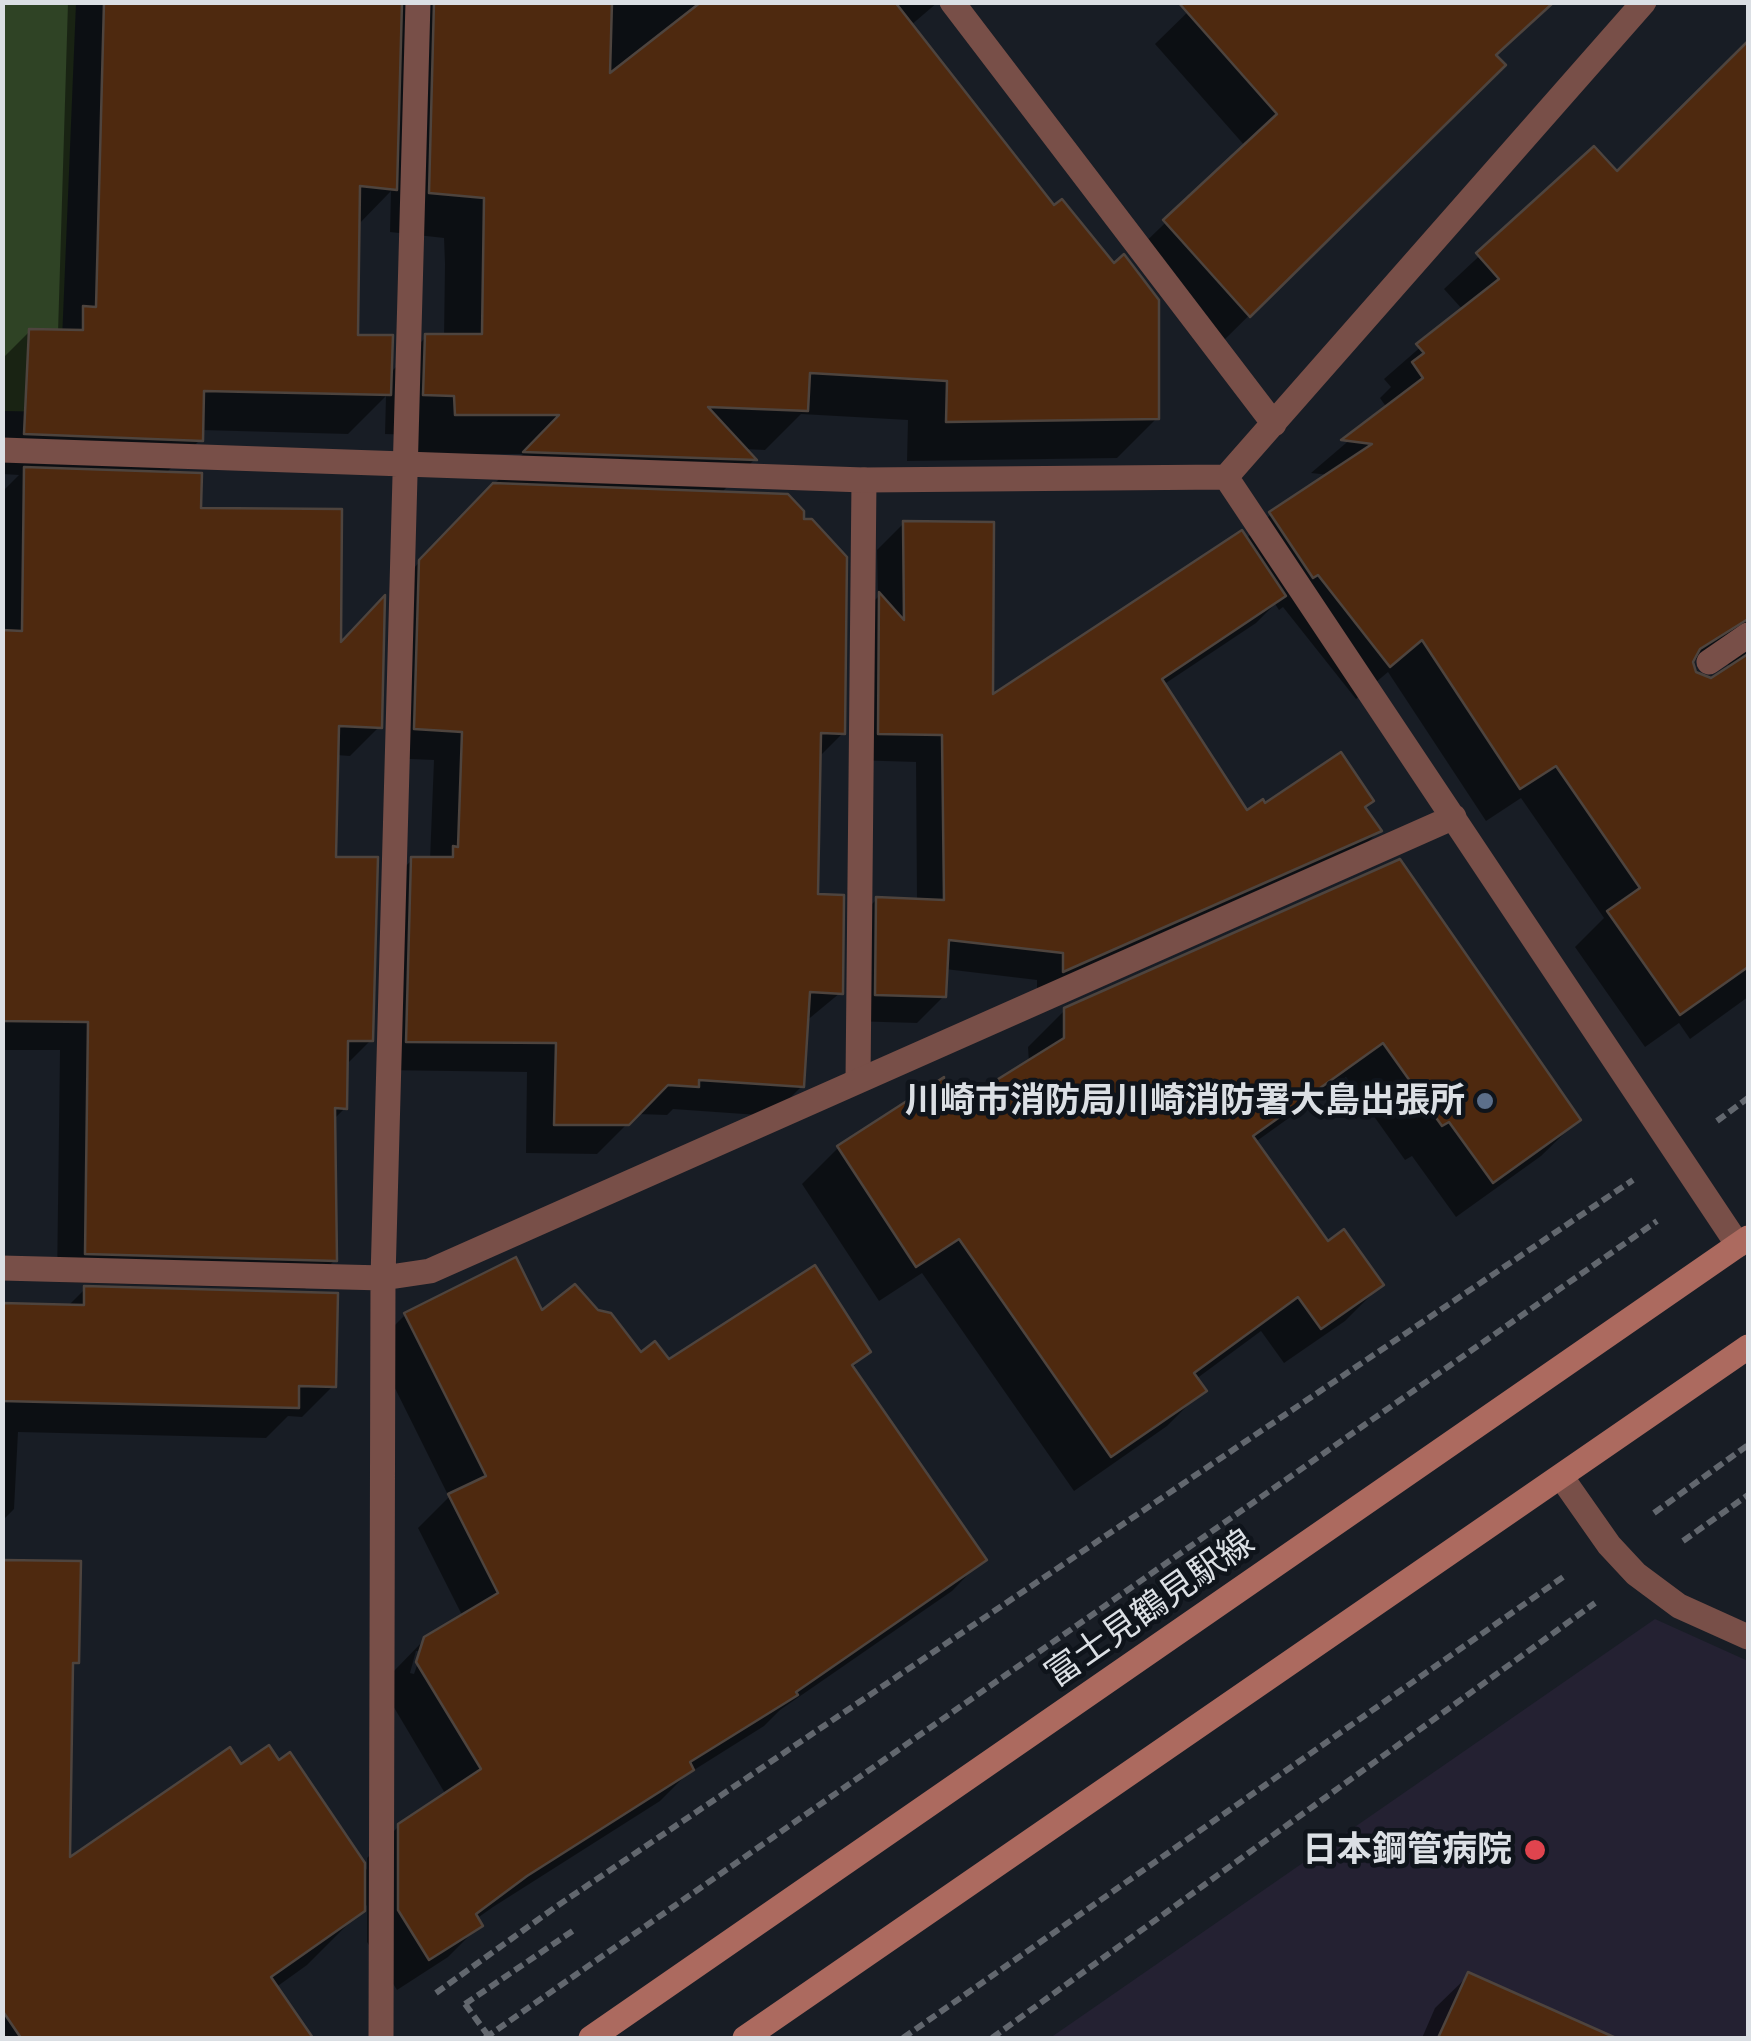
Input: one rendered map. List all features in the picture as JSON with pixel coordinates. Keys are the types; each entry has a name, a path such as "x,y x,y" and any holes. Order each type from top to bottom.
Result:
{"street":[{"path":"381,2037 383,1278 418,2"},
{"path":"952,2 1274,424"},
{"path":"2,450 864,480 1226,477 1644,2"},
{"path":"1226,477 1674,1152 1743,1241"},
{"path":"858,1080 864,480"},
{"path":"1709,662 1748,636"},
{"path":"2,1268 383,1278 430,1271 1454,817"},
{"name":"富士見鶴見駅線","path":"591,2038 1743,1241"},
{"path":"746,2038 1748,1347"},
{"path":"1562,1478 1609,1545 1636,1574 1679,1606 1748,1637"}],"path":[{"path":"381,2037 557,1906 1674,1152 1748,1098"},
{"path":"574,1930 465,2004 488,2038 1701,1190"},
{"path":"903,2038 1748,1446"},
{"path":"992,2038 1748,1495"}],"shaded area":[{"name":"日本鋼管病院","path":"1655,1619 1748,1661 1748,2038 1050,2038"}],"green space":[{"path":"3,3 76,3 59,412 3,411"}],"building":[{"path":"104,2 402,2 397,190 360,186 358,335 393,335 391,395 204,391 203,441 24,434 29,329 83,330 83,306 96,307"},
{"path":"434,2 612,2 610,73 701,2 895,2 1054,205 1062,199 1114,263 1124,254 1159,300 1159,419 946,422 947,381 810,373 808,411 708,407 757,460 523,452 559,415 455,415 454,396 423,395 425,334 482,334 484,198 429,193"},
{"path":"1178,2 1554,2 1496,55 1506,65 1250,317 1163,220 1277,114"},
{"path":"1748,41 1748,619 1700,649 1693,662 1696,672 1711,678 1748,654 1748,967 1680,1015 1607,911 1640,888 1556,766 1520,789 1422,640 1390,667 1318,575 1313,578 1269,512 1372,444 1341,440 1423,378 1412,362 1424,353 1416,344 1499,279 1476,253 1594,146 1617,171"},
{"path":"24,467 202,473 201,508 342,509 341,642 385,595 382,728 339,726 336,857 378,857 373,1041 348,1041 347,1109 335,1108 337,1261 85,1254 88,1022 2,1021 2,630 22,631"},
{"path":"493,483 788,494 804,511 804,519 812,519 847,557 845,734 821,733 818,894 844,895 843,994 810,992 804,1087 699,1080 699,1087 668,1085 629,1125 554,1125 556,1043 406,1042 411,857 453,857 453,846 458,847 462,732 414,729 419,560"},
{"path":"903,521 994,522 993,694 1242,530 1286,596 1162,679 1247,810 1263,799 1265,803 1341,752 1374,801 1365,807 1382,831 1063,972 1063,953 949,940 946,997 875,995 876,897 944,900 942,735 878,734 879,592 904,620"},
{"path":"1400,859 1581,1120 1493,1183 1449,1122 1442,1126 1383,1043 1253,1136 1328,1241 1344,1229 1384,1285 1321,1329 1298,1297 1194,1373 1207,1391 1111,1457 959,1239 916,1267 837,1146 944,1077 942,1114 1064,1038 1064,1008"},
{"path":"516,1257 542,1310 575,1284 598,1310 611,1313 641,1352 655,1341 669,1359 815,1265 871,1352 852,1365 987,1560 796,1692 798,1695 690,1762 694,1770 527,1876 476,1914 483,1926 429,1960 398,1910 398,1824 481,1769 416,1662 424,1637 498,1593 448,1494 486,1476 404,1313"},
{"path":"84,1286 338,1293 336,1387 299,1386 299,1408 2,1401 2,1303 84,1305"},
{"path":"2,1560 81,1561 79,1663 73,1663 70,1857 230,1747 241,1764 269,1745 279,1760 290,1752 365,1863 365,1911 271,1977 313,2038 21,2038 2,2010"},
{"path":"1468,1972 1616,2038 1438,2038"}],"place":[{"name":"川崎市消防局川崎消防署大島出張所","path":"1485,1101"},
{"name":"日本鋼管病院","path":"1535,1850"}]}
